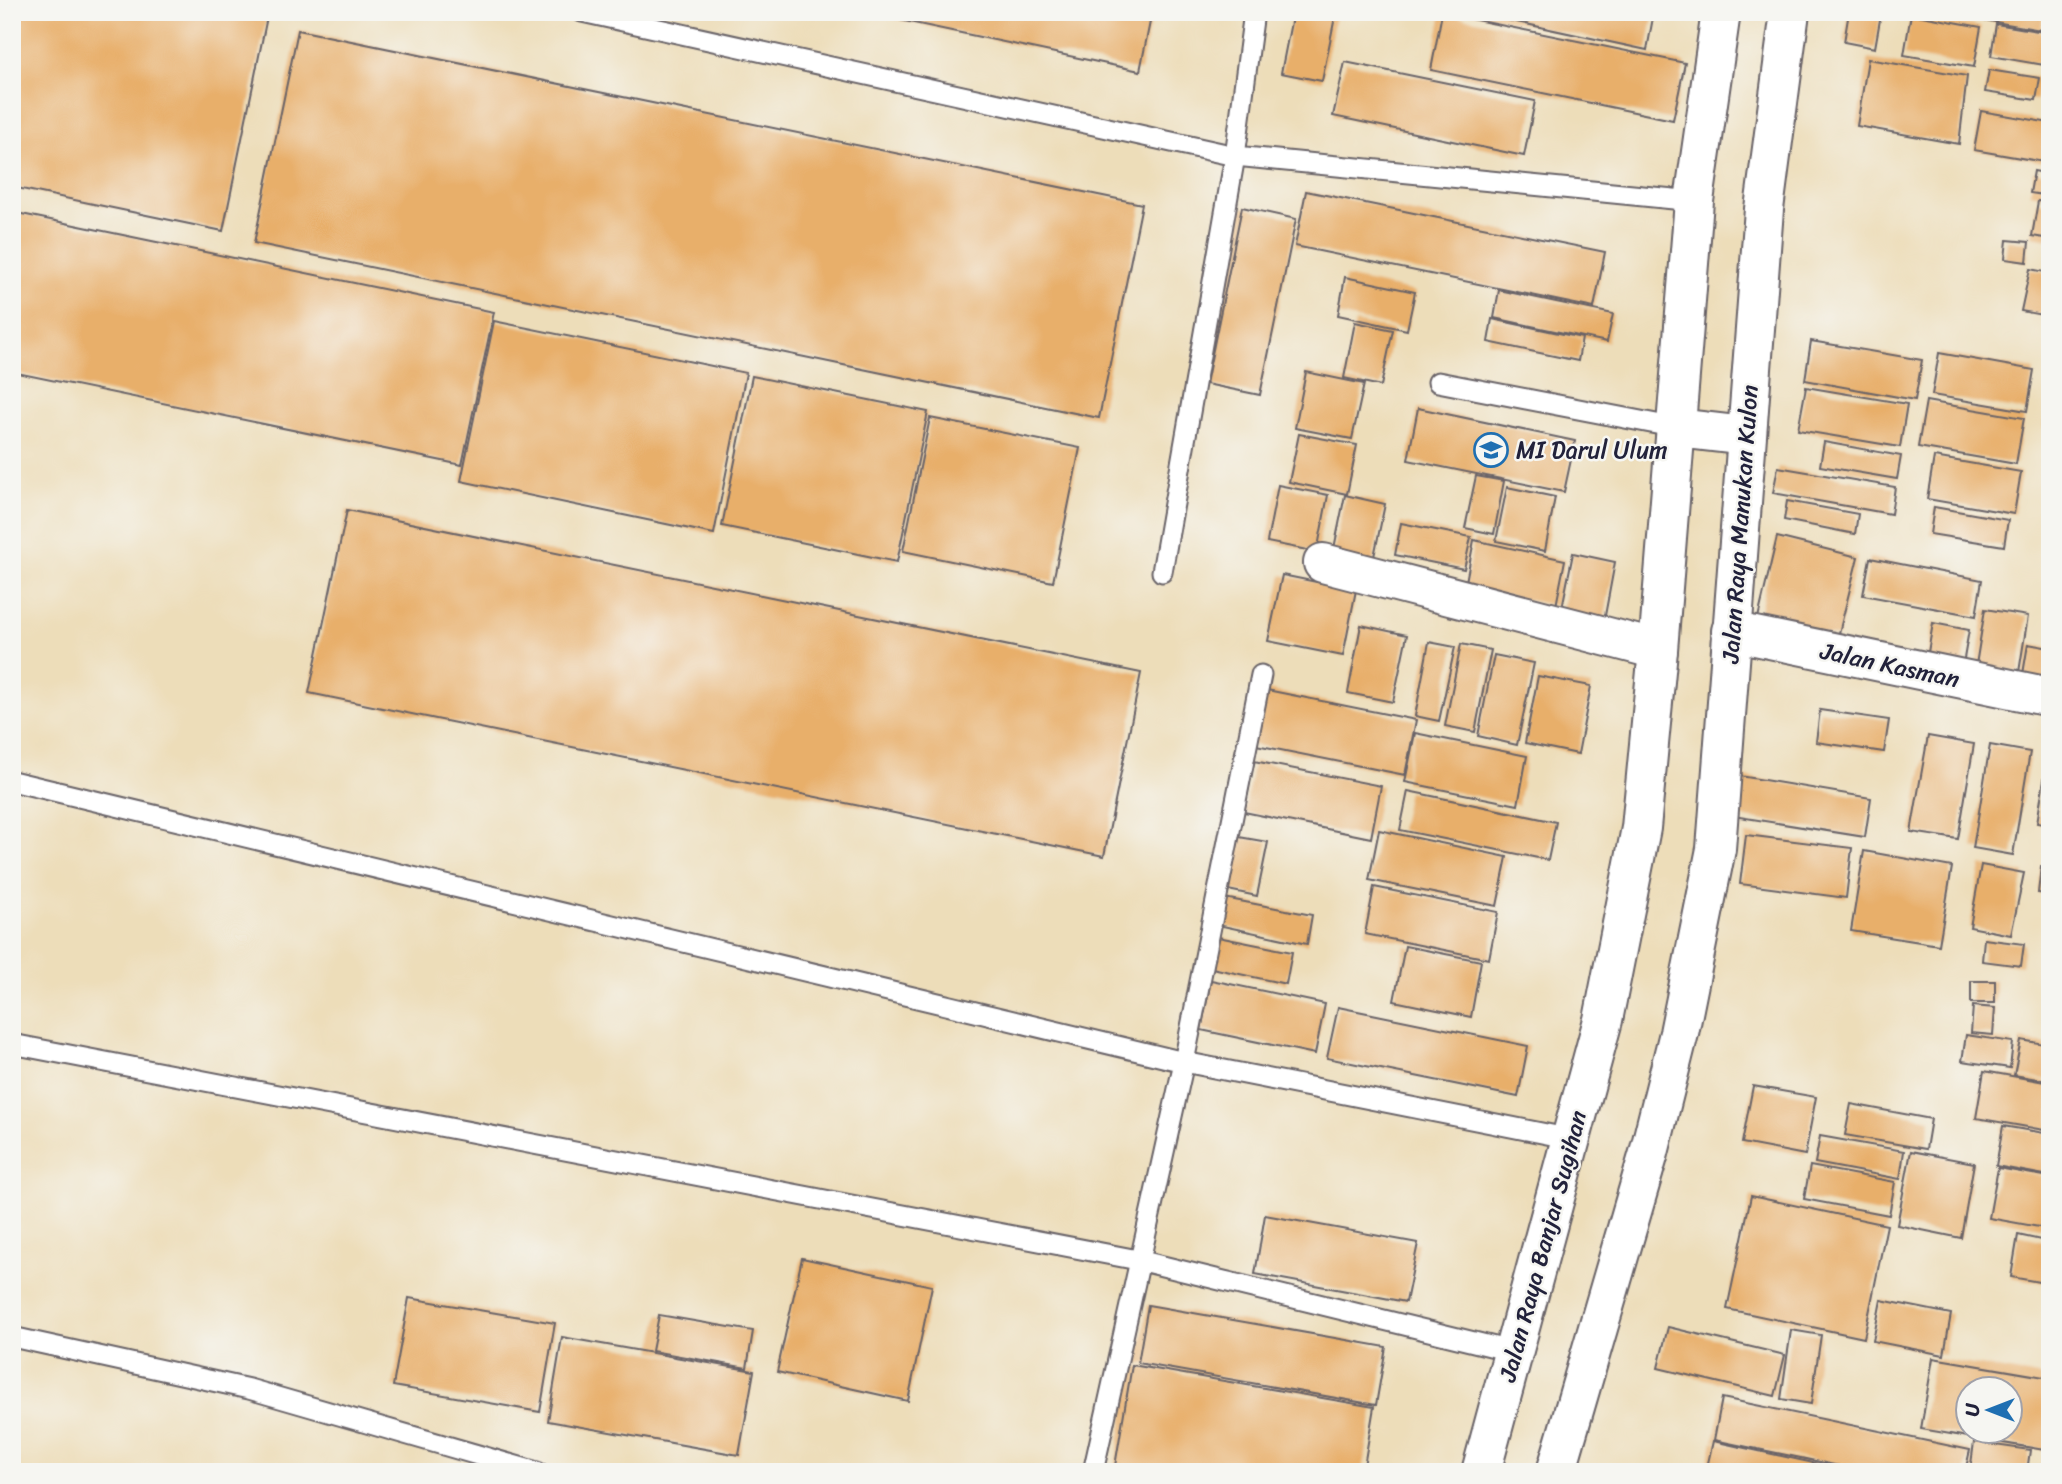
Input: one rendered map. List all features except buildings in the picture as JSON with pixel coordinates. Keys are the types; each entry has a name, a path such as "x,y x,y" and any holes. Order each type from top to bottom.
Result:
{"main road":[{"path":"1323,564 1658,650 1694,201 1721,12"},
{"name":"Jalan Raya Manukan Kulon","path":"1556,1472 1649,1153 1679,1034 1716,849 1764,209 1790,12"},
{"path":"1677,428 1746,436"},
{"name":"Jalan Kasman","path":"1731,631 2050,697"},
{"name":"Jalan Raya Banjar Sugihan","path":"1481,1472 1603,1020 1641,828 1658,650"}],"lane":[{"path":"582,12 1235,156 1694,201"},
{"path":"1162,572 1235,156 1254,12"},
{"path":"1438,382 1677,428"},
{"path":"1093,1472 1184,1062 1261,675"},
{"path":"12,781 1184,1062 1572,1139"},
{"path":"12,1044 1138,1260 1515,1352"},
{"path":"12,1337 249,1389 537,1472"}],"place":[{"name":"MI Darul Ulum","path":"1491,450"}]}
